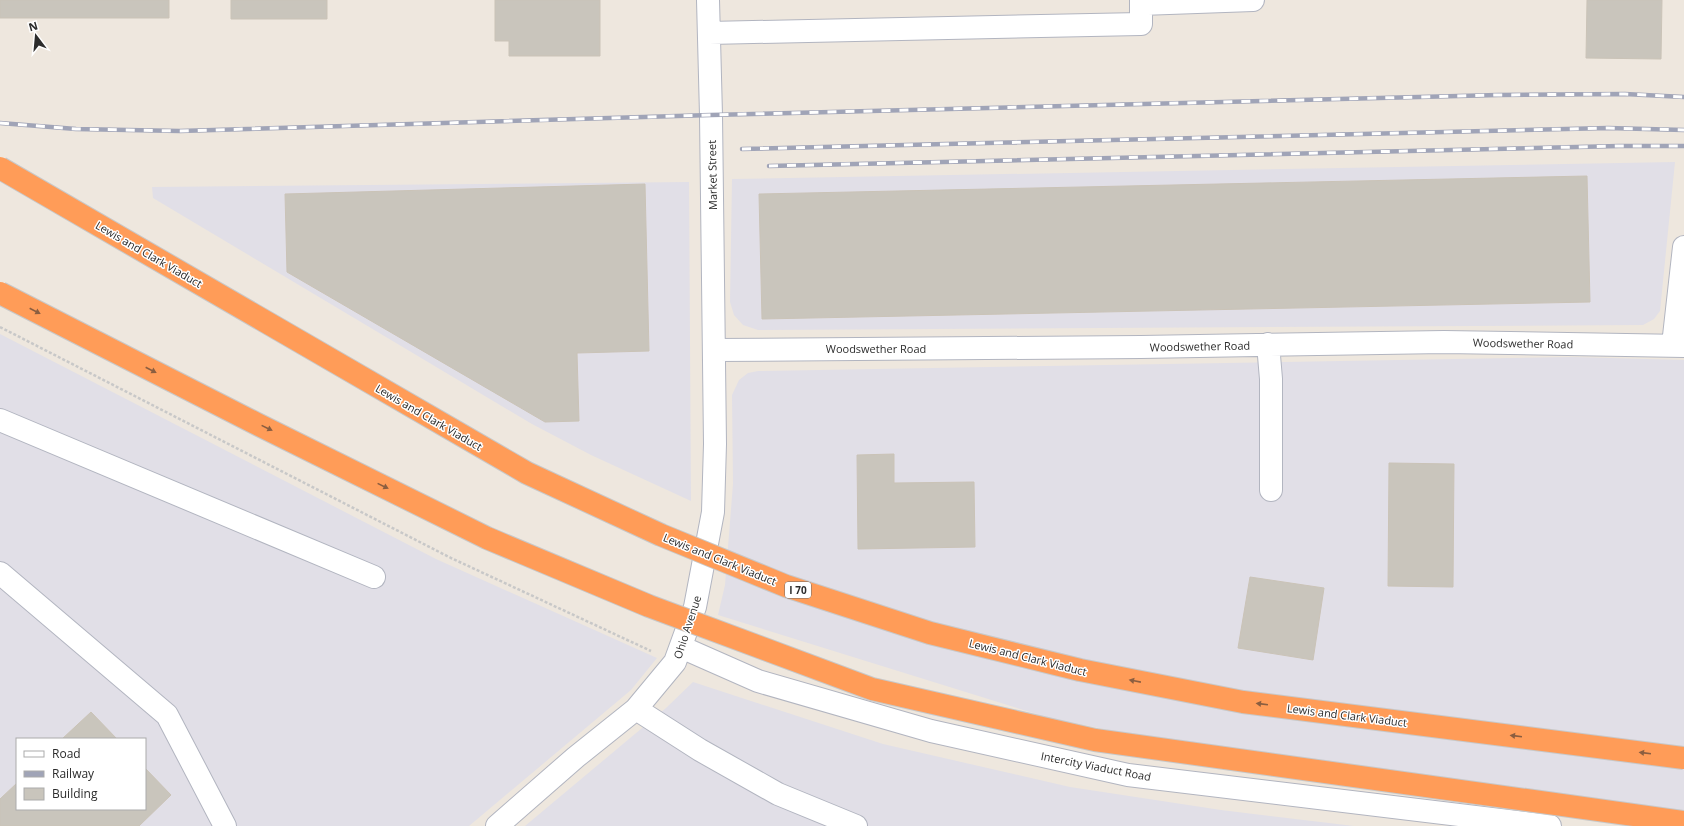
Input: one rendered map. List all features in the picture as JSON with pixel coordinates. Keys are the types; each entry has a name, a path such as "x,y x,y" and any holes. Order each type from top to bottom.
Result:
{"highway":[{"name":"Lewis and Clark Viaduct","path":"0,168 527,473 661,535 786,586 930,633 1080,670 1244,702 1684,758"},
{"path":"0,293 487,538 649,606 872,689 1095,740 1684,822"}],"street":[{"name":"Market Street","path":"708,0 715,350"},
{"path":"709,33 1141,24 1141,2 1253,0"},
{"path":"1679,346 1684,247"},
{"name":"Woodswether Road","path":"715,350 1444,342 1679,346"},
{"path":"1268,344 1271,379 1271,490"},
{"name":"Ohio Avenue","path":"497,826 576,757 636,709 675,662 695,607 713,512 715,350"},
{"path":"0,420 374,577"},
{"path":"0,573 167,715 225,826"},
{"name":"Intercity Viaduct Road","path":"681,647 758,681 931,731 1128,775 1550,826"},
{"path":"636,709 700,750 778,794 856,826"}],"shaded area":[{"path":"1675,162 1660,311 1654,319 1643,325 758,330 743,325 734,315 730,302 732,179"},
{"path":"689,182 691,501 591,455 532,424 153,198 152,187"},
{"path":"0,334 436,559 657,658 631,690 469,826 0,826"},
{"path":"1572,357 1684,360 1684,811 1128,734 1046,717 718,615 725,585 733,484 732,395 739,380 748,373 758,371"},
{"path":"693,682 883,744 1070,787 1221,810 1354,826 525,826 666,708"}],"building":[{"path":"0,0 169,0 169,18 0,18"},
{"path":"231,0 327,0 327,19 231,19"},
{"path":"495,0 600,0 600,56 509,56 509,41 495,41"},
{"path":"1587,0 1662,0 1661,59 1586,58"},
{"path":"1587,176 1590,302 762,319 759,194"},
{"path":"645,184 649,351 577,353 579,421 545,422 287,272 285,194"},
{"path":"894,454 894,483 974,482 975,547 858,549 857,455"},
{"path":"1389,463 1454,464 1453,587 1388,586"},
{"path":"1250,577 1324,588 1313,660 1238,648"},
{"path":"91,712 116,738 63,738"},
{"path":"146,769 171,795 139,826 0,826 0,799 16,784 16,810 146,810"}],"railway":[{"path":"0,123 76,129 180,131 711,115 1498,95 1625,94 1684,97"},
{"path":"742,149 1608,128 1684,130"},
{"path":"769,166 1619,146 1684,146"}]}
